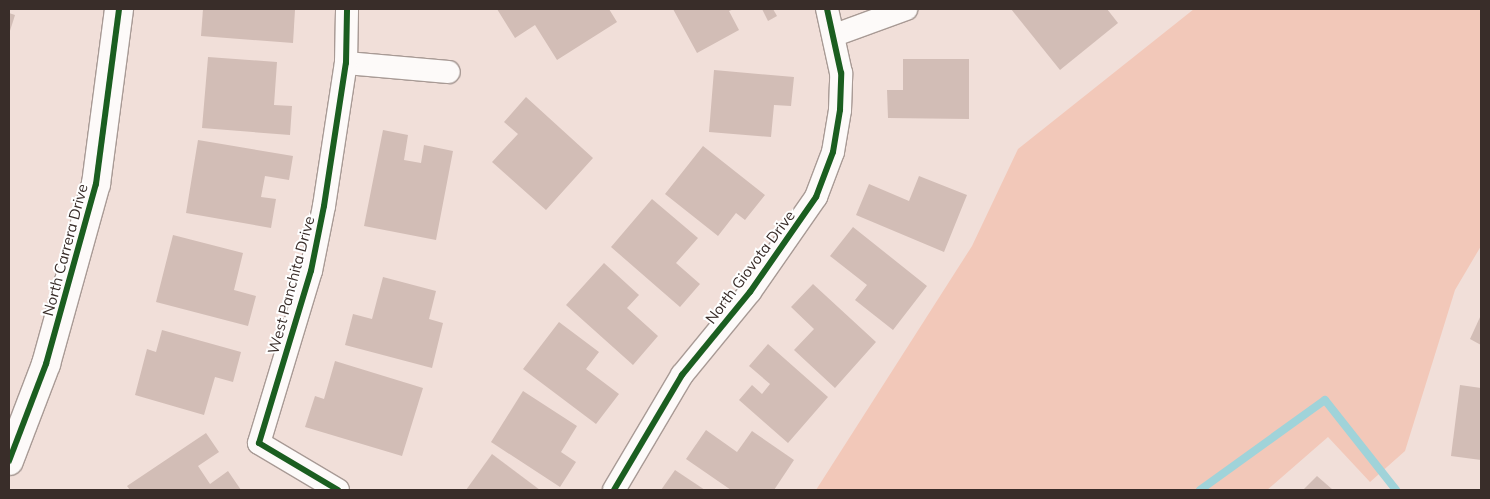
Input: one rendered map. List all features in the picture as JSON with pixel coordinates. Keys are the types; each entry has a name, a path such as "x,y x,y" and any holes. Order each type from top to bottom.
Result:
{"street":[{"name":"North Carrera Drive","path":"9,461 49,356 96,184 119,9"},
{"name":"West Panchita Drive","path":"338,490 259,442 310,271 346,63 347,9"},
{"name":"North Giovota Drive","path":"614,490 682,375 750,292 816,197 833,152 840,110 841,73 835,35 827,9"},
{"path":"835,35 906,9"},
{"path":"346,63 448,72"}],"shaded area":[{"path":"1194,9 1481,9 1481,246 1455,290 1405,451 1370,482 1328,437 1267,490 816,490 972,246 1018,149"}],"building":[{"path":"203,9 295,10 293,43 201,36"},
{"path":"497,9 609,9 617,22 557,60 535,25 515,38"},
{"path":"673,9 734,9 729,11 739,30 697,53"},
{"path":"762,9 773,9 777,16 768,21"},
{"path":"1011,9 1107,9 1118,23 1060,70"},
{"path":"9,13 15,15 9,34"},
{"path":"208,57 277,62 274,105 292,106 290,135 202,128"},
{"path":"903,59 969,59 969,119 888,118 887,90 903,90"},
{"path":"714,70 794,77 791,106 774,105 771,137 709,132"},
{"path":"526,97 593,158 546,210 492,162 518,134 504,122"},
{"path":"383,130 408,135 404,160 421,163 424,145 453,151 436,240 364,226"},
{"path":"198,140 293,156 289,180 265,176 261,197 276,199 271,228 186,213"},
{"path":"703,146 765,195 745,220 736,213 718,236 665,194"},
{"path":"919,176 967,195 944,252 856,215 869,184 909,201"},
{"path":"652,199 698,238 676,263 700,284 680,307 611,247"},
{"path":"853,227 927,286 893,330 855,300 867,285 830,256"},
{"path":"173,235 243,253 234,290 256,296 248,326 156,302"},
{"path":"604,263 639,295 627,308 658,336 633,365 566,305"},
{"path":"383,277 436,291 429,319 443,323 432,368 345,345 353,314 372,319"},
{"path":"813,284 876,342 835,388 794,350 814,329 791,307"},
{"path":"1481,315 1481,345 1470,339"},
{"path":"559,322 599,352 586,369 619,394 596,424 523,369"},
{"path":"162,330 241,352 233,382 215,377 204,415 135,395 147,349 156,352"},
{"path":"768,344 828,397 788,443 739,400 752,385 762,394 770,384 749,366"},
{"path":"335,361 423,388 402,456 305,427 315,396 324,399"},
{"path":"1460,385 1481,388 1481,460 1451,456"},
{"path":"523,391 577,426 561,452 576,462 560,487 491,442"},
{"path":"706,430 737,452 752,431 794,460 774,490 731,490 686,459"},
{"path":"206,433 219,452 198,466 210,484 228,471 241,490 130,490 127,486"},
{"path":"492,454 540,490 466,490"},
{"path":"675,470 705,490 661,490"},
{"path":"1317,476 1333,490 1303,490"}],"waterway":[{"path":"1200,490 1325,400 1396,490"}],"cycle path":[{"path":"9,461 46,364 96,184 119,9"},
{"path":"338,490 259,443 311,271 324,206 346,63 347,9"},
{"path":"614,490 682,375 750,292 816,197 833,152 840,110 841,73 827,9"}]}
